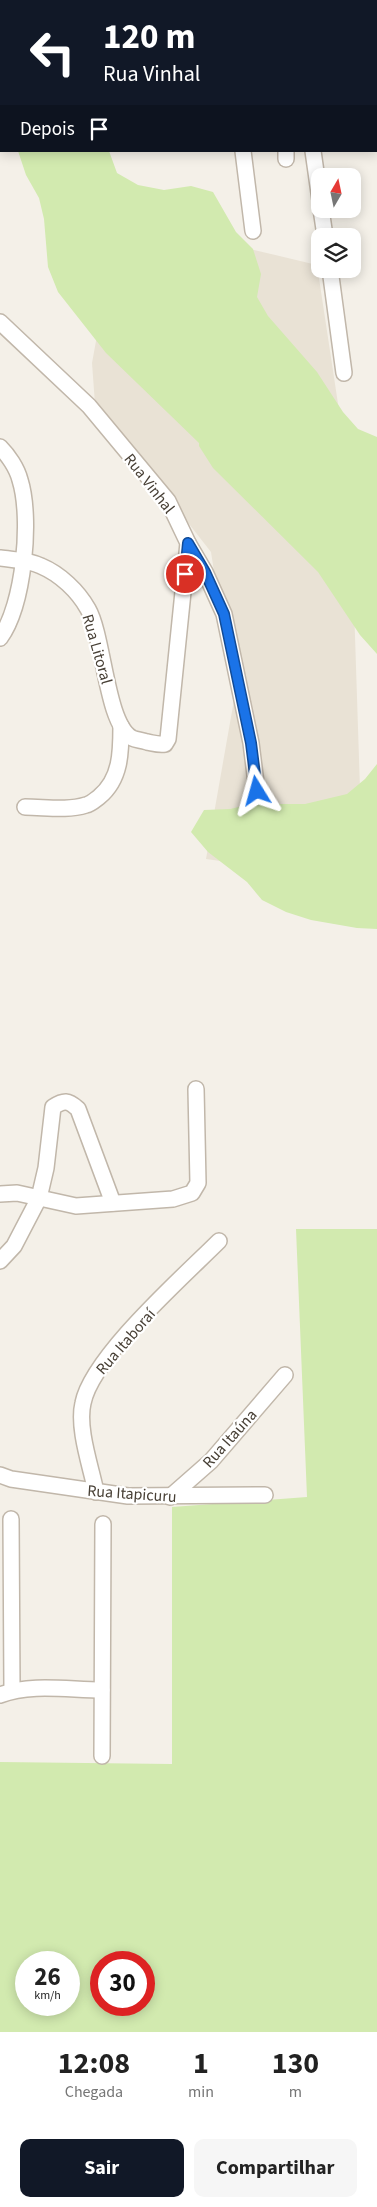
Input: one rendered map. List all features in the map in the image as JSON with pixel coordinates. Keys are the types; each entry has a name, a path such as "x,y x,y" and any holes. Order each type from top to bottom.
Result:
{"street":[{"path":"243,152 253,231"},
{"path":"313,152 315,168"},
{"path":"331,278 344,373"},
{"name":"Rua Vinhal","path":"0,322 89,406 168,501 188,543 205,572 224,614 251,743 257,791"},
{"path":"0,447 20,478 26,509 24,560 17,595 5,631 0,638"},
{"path":"121,726 131,738 159,745 165,744 168,739 188,543"},
{"name":"Rua Litoral","path":"0,558 24,560 40,565 58,575 76,593 89,610 95,627 114,710 121,726"},
{"path":"25,807 66,808 88,805 103,794 117,774 121,752 121,726"},
{"path":"0,1194 17,1193 76,1206 173,1199 192,1193 198,1183 196,1089"},
{"path":"0,1261 14,1246 39,1198 46,1168 53,1107 63,1101 70,1102 78,1109 113,1204"},
{"name":"Rua Itaboraí","path":"96,1492 82,1426 82,1403 92,1379 122,1340 219,1241"},
{"name":"Rua Itaúna","path":"170,1497 211,1461 285,1375"},
{"name":"Rua Itapicuru","path":"0,1475 11,1479 96,1492 170,1497 265,1495"},
{"path":"102,1756 103,1524"},
{"path":"7,1527 6,1693 38,1688 102,1690"}],"shaded area":[{"path":"196,236 311,264 311,278 319,278 350,483 363,881 206,859 234,700 211,552 95,404 92,363 102,308"}],"green space":[{"path":"18,152 109,152 117,173 138,185 164,190 191,186 213,192 236,232 253,249 261,274 257,297 268,316 317,372 343,412 358,429 377,437 377,654 360,635 318,572 213,468 199,443 106,353 58,292 48,267 44,219 39,198 26,175"},
{"path":"377,764 377,929 357,928 311,920 286,912 262,900 247,882 208,852 191,832 204,810 230,809 252,804 305,804 347,794 365,779"},
{"path":"296,1229 377,1229 377,2032 0,2032 0,1762 172,1764 172,1507 307,1497"}],"route":[{"path":"185,574 188,543 205,572 224,614 251,743 257,791"}]}
